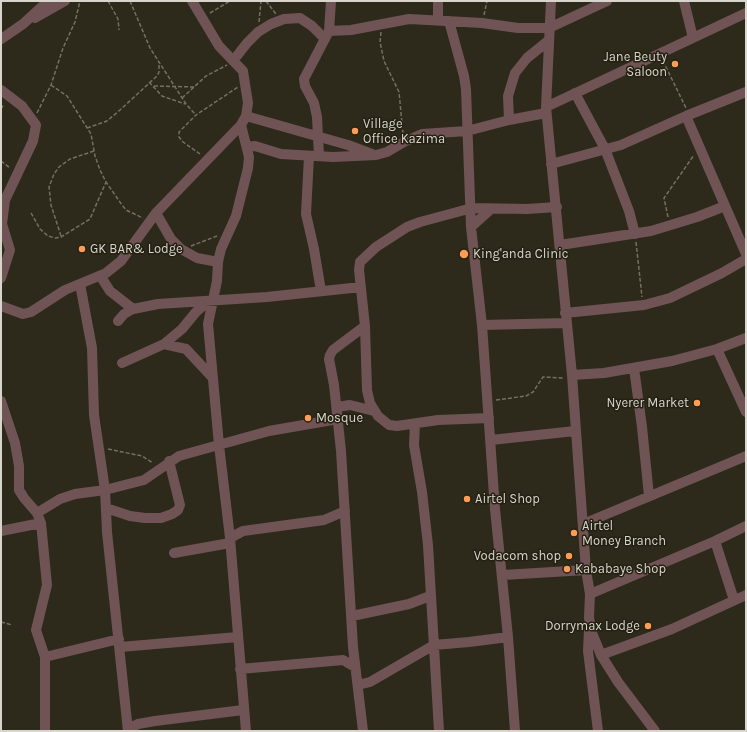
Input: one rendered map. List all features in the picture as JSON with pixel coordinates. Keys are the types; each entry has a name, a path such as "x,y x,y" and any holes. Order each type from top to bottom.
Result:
{"street":[{"path":"23,24 48,1"},
{"path":"1,39 23,24 65,1"},
{"path":"192,1 219,46 243,71 246,81 248,103 244,120 248,168 236,216 225,236 218,262 217,280 211,301 208,324 219,445 229,524 243,710 246,731"},
{"path":"321,291 306,214 318,138 316,110 305,86 304,79 327,35 331,1"},
{"path":"438,1 438,20"},
{"path":"551,1 546,110 557,207 572,376 586,570 590,594 588,651 598,731"},
{"path":"233,61 258,32 282,20 300,18 327,35 381,23 409,19 482,23 518,28 549,28 607,1"},
{"path":"684,1 693,38"},
{"path":"247,147 255,146 281,154 314,156 376,155 386,152 422,134 467,131 509,120 546,110 575,93 746,13"},
{"path":"449,21 464,76 472,208 471,227 482,325 495,509 503,575 515,731"},
{"path":"509,120 508,96 515,73 528,58 548,41"},
{"path":"1,90 22,106 36,125 33,141 3,199 2,224 10,250 1,278"},
{"path":"575,93 605,149 629,211 635,234"},
{"path":"551,164 621,145 687,115 746,93"},
{"path":"687,115 699,147 746,254"},
{"path":"244,120 348,145 376,155"},
{"path":"1,306 26,313 37,309 65,290 101,277 120,261 151,219 244,120"},
{"path":"560,245 635,234 670,226 725,206"},
{"path":"489,418 438,420 415,424 389,425 383,422 374,411 367,390 366,326 361,287 360,262 376,247 407,227 472,208 491,209 557,207"},
{"path":"471,227 491,209"},
{"path":"151,219 164,228 171,239 181,249 197,258 218,262"},
{"path":"482,325 566,318 644,305 670,298 722,273 746,259"},
{"path":"101,277 110,291 133,309"},
{"path":"80,284 92,348 94,415 105,490 107,532 128,730 138,724 155,721 243,710"},
{"path":"118,321 124,314 133,309 158,304 211,301 361,287"},
{"path":"122,363 164,344 182,329 196,312 211,301"},
{"path":"363,731 353,647 338,419 330,355 366,326"},
{"path":"572,376 604,373 672,361 717,349 746,338"},
{"path":"164,344 186,349 213,378"},
{"path":"717,349 746,412"},
{"path":"634,368 649,496"},
{"path":"1,400 15,443 19,466 19,490 37,513 41,523 47,585 36,630 45,657 46,731"},
{"path":"337,407 350,405 374,411"},
{"path":"37,513 60,499 75,494 105,490 144,480 179,456 269,431 338,419"},
{"path":"415,424 414,444 425,523 439,731"},
{"path":"491,440 575,431"},
{"path":"583,524 746,456"},
{"path":"106,508 130,516 145,518 161,518 178,510 180,504 166,464"},
{"path":"174,553 230,541 243,531 324,520 345,511"},
{"path":"1,531 41,523"},
{"path":"229,524 243,531"},
{"path":"590,594 715,541 746,526"},
{"path":"715,541 734,600"},
{"path":"503,575 586,570"},
{"path":"601,655 672,629 746,595"},
{"path":"352,616 409,604 430,596"},
{"path":"590,618 592,633 601,655 618,682 655,731"},
{"path":"45,657 119,643 238,637"},
{"path":"358,685 370,682 434,645 508,637"},
{"path":"343,660 353,647"},
{"path":"240,669 343,660 355,667"}],"path":[{"path":"33,120 51,85 63,48 75,22 80,1"},
{"path":"108,1 118,19 119,30"},
{"path":"130,1 148,45 186,104 196,115"},
{"path":"202,19 230,1"},
{"path":"258,32 261,1"},
{"path":"266,1 282,20"},
{"path":"482,23 487,1"},
{"path":"381,23 381,52 400,92 404,142"},
{"path":"659,54 687,115"},
{"path":"182,98 212,71 233,61"},
{"path":"87,128 107,121 158,74 160,62"},
{"path":"208,160 183,142 179,137 179,132 196,115 246,81"},
{"path":"149,82 162,96 186,104"},
{"path":"51,85 67,96 91,134 94,156 106,182 126,210 151,219"},
{"path":"153,86 194,86"},
{"path":"670,226 664,198 699,147"},
{"path":"61,236 51,205 49,187 54,174 59,167 70,159 94,151"},
{"path":"1,161 17,172"},
{"path":"31,213 40,229 48,236 55,238 61,236 90,219 106,182"},
{"path":"635,234 644,305"},
{"path":"181,249 211,238 225,236"},
{"path":"487,400 512,399 526,396 533,392 543,377 557,379 572,376"},
{"path":"98,450 116,449 122,453 142,456 155,464 166,464"},
{"path":"1,622 12,625"}],"place":[{"name":"Jane Beuty Saloon","path":"675,64"},
{"name":"Village Office Kazima","path":"355,131"},
{"name":"GK BAR& Lodge","path":"82,249"},
{"name":"King'anda Clinic","path":"464,254"},
{"name":"Nyerer Market","path":"697,403"},
{"name":"Mosque","path":"308,418"},
{"name":"Airtel Shop","path":"467,499"},
{"name":"Airtel Money Branch","path":"574,533"},
{"name":"Vodacom shop","path":"569,556"},
{"name":"Kababaye Shop","path":"567,569"},
{"name":"Dorrymax Lodge","path":"648,626"}]}
